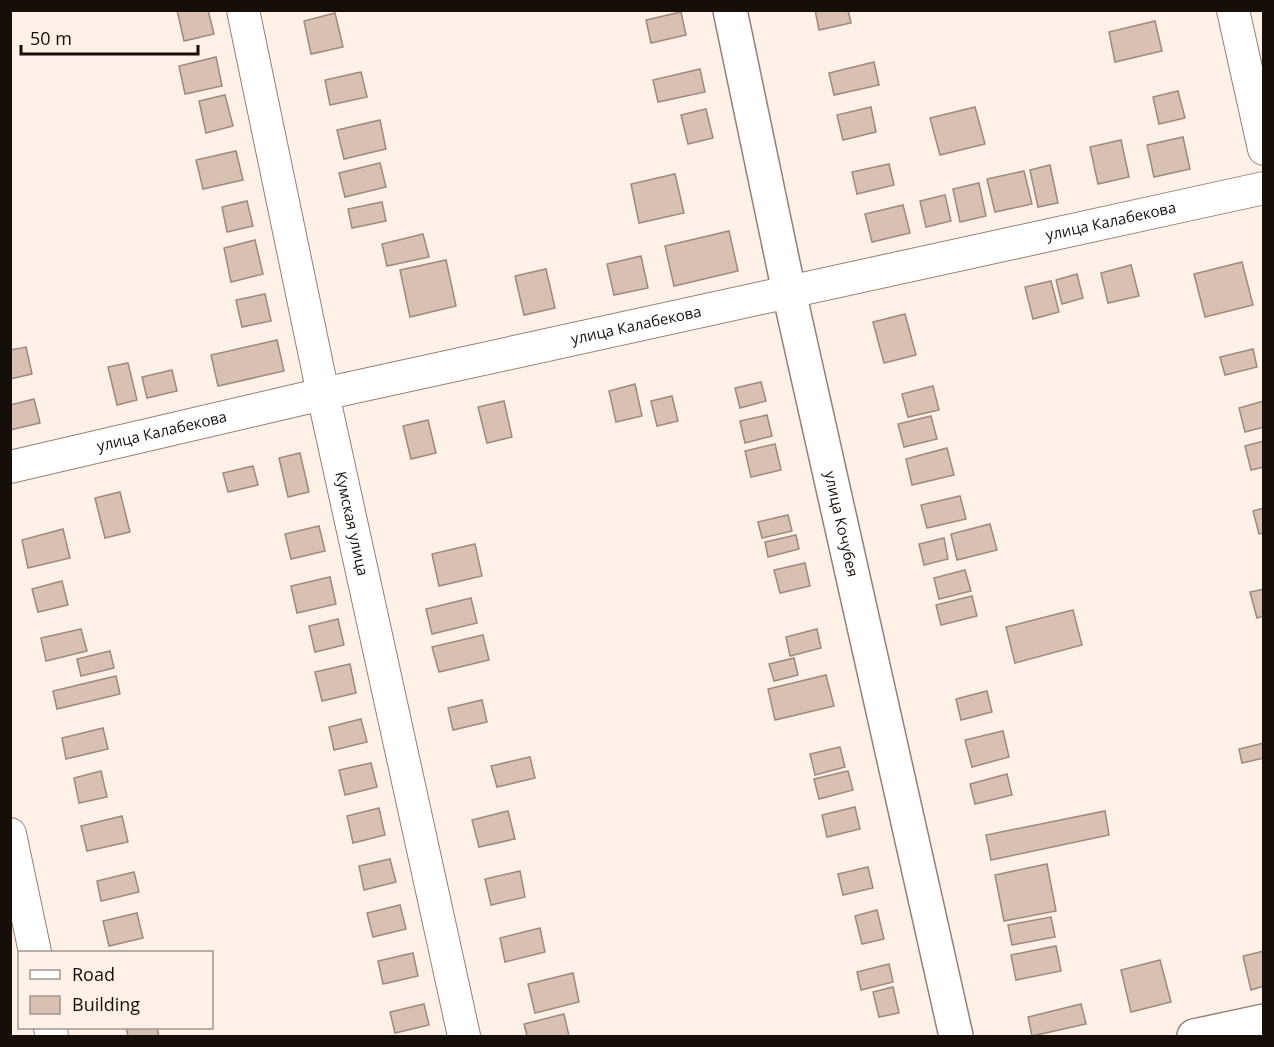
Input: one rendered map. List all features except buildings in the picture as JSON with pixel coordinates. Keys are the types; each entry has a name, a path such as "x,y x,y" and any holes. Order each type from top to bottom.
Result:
{"main road":[{"name":"улица Кочубея","path":"730,10 789,292 957,1036"},
{"path":"1194,1036 1263,1021"}],"street":[{"name":"Кумская улица","path":"243,10 323,394 464,1036"},
{"path":"1233,10 1263,149"},
{"name":"улица Калабекова","path":"10,467 323,394 1263,188"},
{"path":"10,834 34,951"}]}
